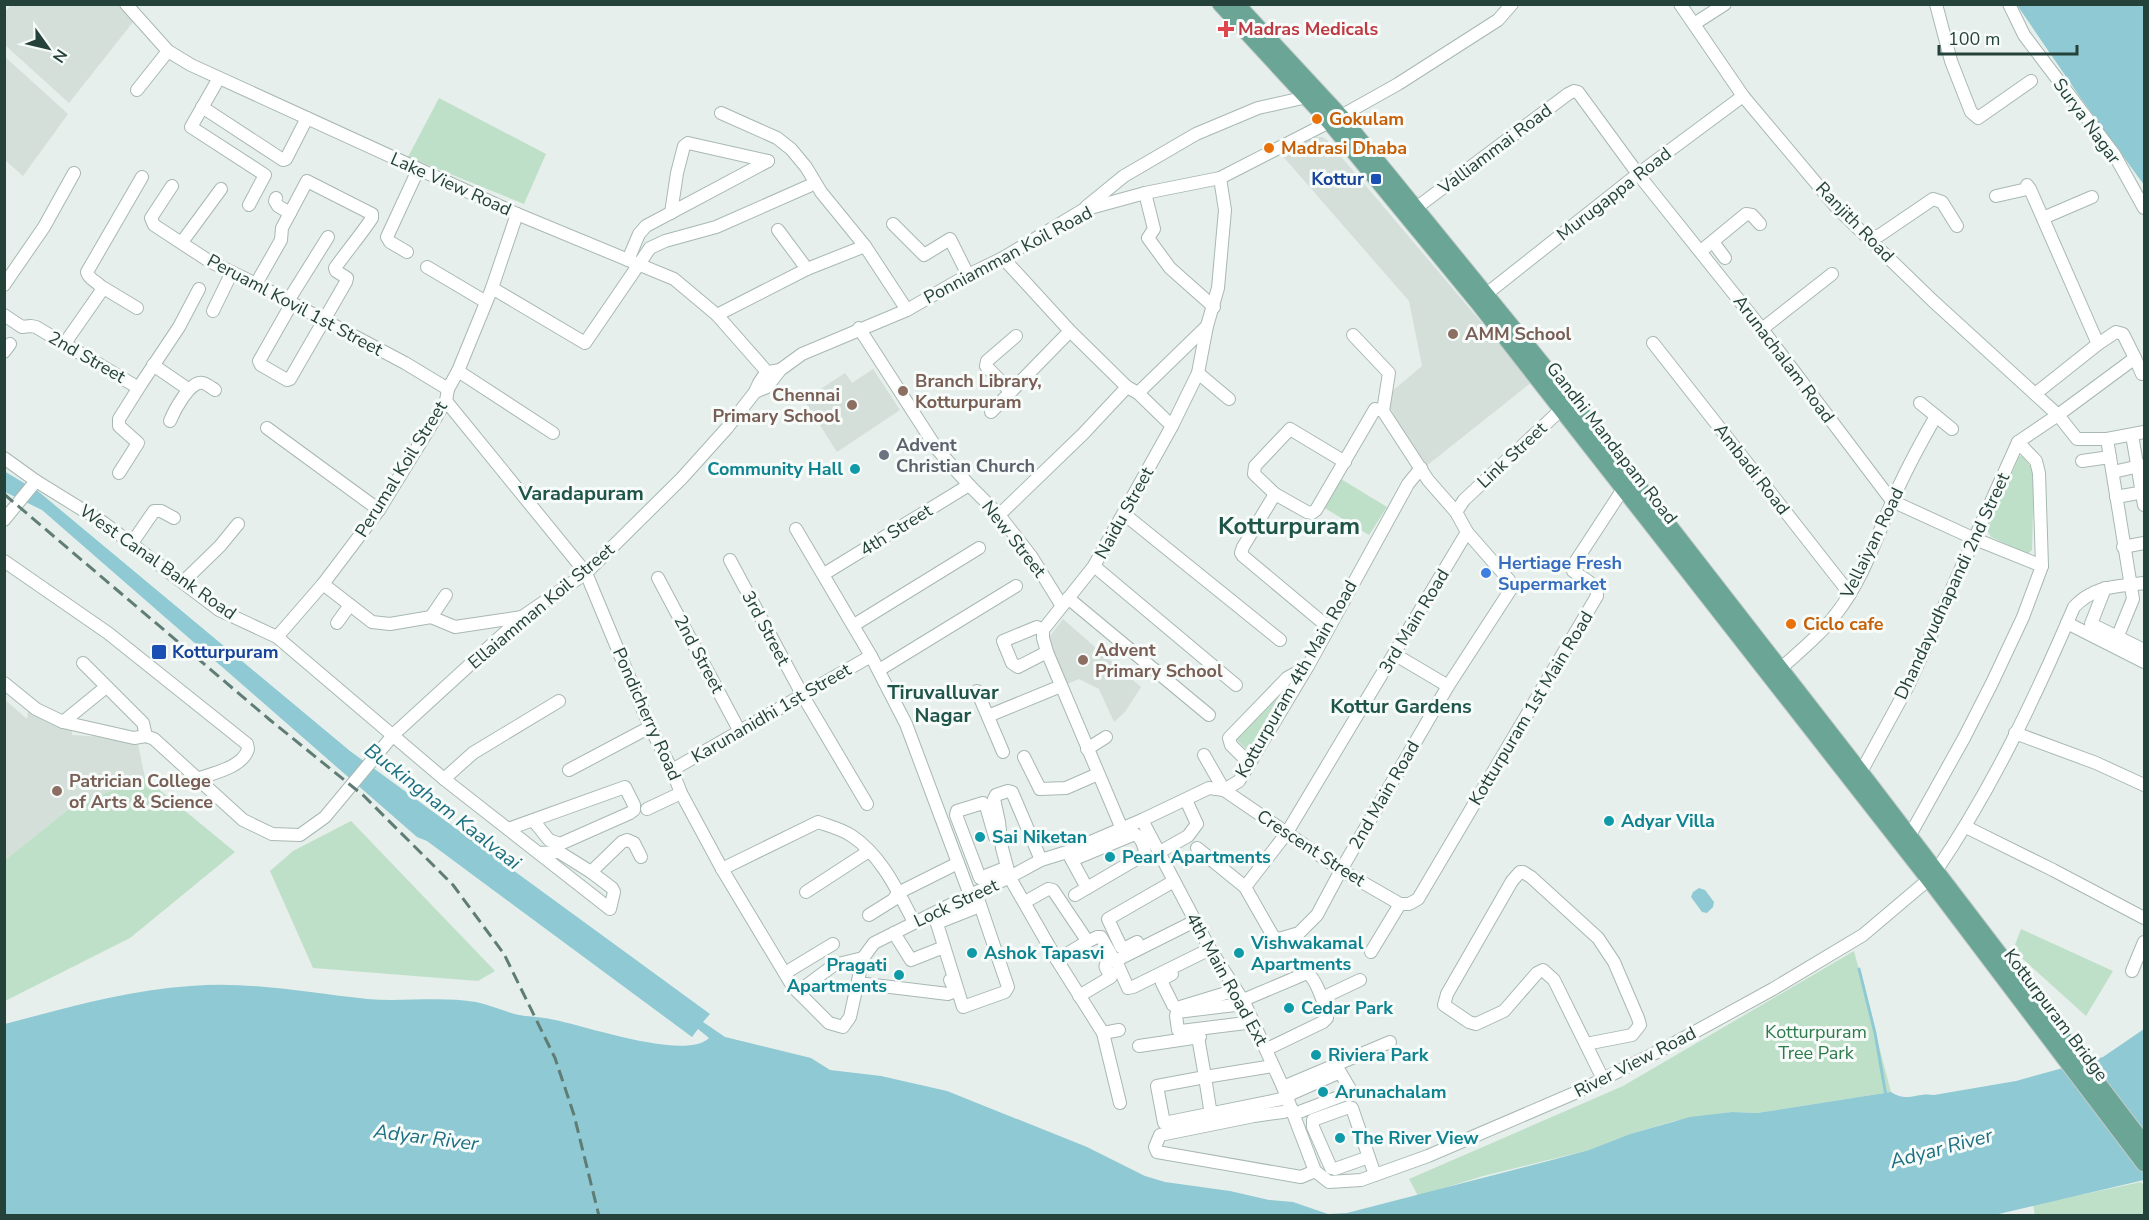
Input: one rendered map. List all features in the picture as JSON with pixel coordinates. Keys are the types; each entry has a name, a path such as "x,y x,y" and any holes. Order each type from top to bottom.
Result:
{"main road":[{"name":"Gandhi Mandapam Road","path":"1220,4 1307,97 1335,119 1416,208 1482,298"},
{"name":"Gandhi Mandapam Road","path":"1238,4 1335,119 1567,404 1770,675 1937,880"},
{"name":"Gandhi Mandapam Road","path":"1628,485 1780,669 1861,772 1910,835 1937,880"},
{"name":"Kotturpuram Bridge","path":"1937,880 2145,1143"},
{"name":"Kotturpuram Bridge","path":"1937,880 2145,1164"}],"street":[{"name":"Lake View Road","path":"126,4 168,51 219,78 517,214 674,279 717,315 774,371"},
{"path":"1335,119 1398,84 1483,30 1498,20 1512,4"},
{"name":"Ranjith Road","path":"1680,4 1743,96 1837,208 1933,301 2058,415 2078,440 2107,439"},
{"path":"1694,24 1725,4"},
{"path":"1936,4 1951,61 1971,112 1978,118 2031,81"},
{"name":"Surya Nagar","path":"2009,4 2024,35 2114,154 2145,208"},
{"path":"136,90 168,51"},
{"path":"219,78 191,125 192,128 266,175 249,205"},
{"name":"Arunachalam Road","path":"1574,91 1580,94 1638,174 1701,251 1892,501 2042,566"},
{"name":"Valliammai Road","path":"1416,208 1574,91"},
{"name":"Murugappa Road","path":"1482,298 1638,174 1743,96"},
{"path":"1083,210 1124,176 1196,134 1258,108 1307,97"},
{"path":"202,107 283,160 286,159 307,118"},
{"path":"721,113 766,133 791,149 806,167 821,192 865,246 907,310"},
{"name":"Ponniamman Koil Road","path":"774,371 802,354 859,328 887,320 907,310 968,274 1003,258 1083,210 1145,193 1220,178 1335,119"},
{"path":"492,288 585,343 633,262 642,230 767,162 767,159 688,143 684,146 679,164 671,213"},
{"path":"407,252 390,242 387,237 418,170"},
{"path":"4,285 44,227 74,173"},
{"path":"137,308 88,277 87,272 142,177"},
{"name":"Naidu Street","path":"1043,630 1094,566 1172,426 1198,373 1207,326 1218,288 1225,210 1220,178"},
{"path":"256,284 281,240 281,231 308,181 373,216 357,241 335,268 347,280 290,379 284,379 261,365 259,361 328,237"},
{"path":"1996,196 2027,189 2027,185 2098,344"},
{"name":"Peruaml Kovil 1st Street","path":"172,186 152,214 151,220 154,225 209,261 405,363 447,395"},
{"path":"633,262 650,248 664,241 716,227 809,186"},
{"path":"182,242 221,189"},
{"path":"1145,193 1154,229 1148,238 1170,268 1214,307"},
{"path":"276,198 278,206 290,213"},
{"path":"2043,218 2092,198"},
{"path":"1869,239 1880,235 1933,199 1942,202 1957,226"},
{"name":"Perumal Koil Street","path":"277,637 323,584 379,510 447,395 492,288 517,214"},
{"path":"1701,251 1746,214 1752,215 1760,224"},
{"path":"893,224 924,255 950,239 968,274"},
{"path":"778,230 807,269"},
{"path":"1713,242 1725,258"},
{"path":"717,315 807,269 865,246"},
{"path":"1003,258 1070,331 1172,426"},
{"path":"427,267 486,302"},
{"path":"213,311 232,272"},
{"path":"1761,329 1832,274"},
{"path":"64,343 101,292 102,287"},
{"path":"119,473 138,443 119,426 119,419 178,327 199,289"},
{"name":"2nd Street","path":"4,315 22,327 36,327 139,385"},
{"path":"999,515 1083,434 1207,326"},
{"name":"New Street","path":"859,328 937,449 999,515 1065,602 1209,714"},
{"path":"991,412 1070,331"},
{"path":"2035,394 2116,332 2123,334 2142,374"},
{"path":"1345,462 1290,429 1253,470 1254,474 1275,494 1312,513 1345,462 1375,409 1383,411 1389,373 1353,335"},
{"path":"1010,391 986,366 987,361 1016,336"},
{"name":"Ambadi Road","path":"1653,343 1850,594"},
{"path":"1910,835 1965,738 1992,683 2023,617 2042,566 2039,473 2036,461 2018,442 2135,358"},
{"path":"153,365 188,389"},
{"path":"458,371 553,433"},
{"name":"Ellaiamman Koil Street","path":"146,736 158,741 243,820 272,834 300,835 325,817 376,753 394,735 522,617 586,573 682,478 755,392 759,382 774,371"},
{"path":"1198,373 1229,399"},
{"path":"170,421 188,389 195,383 202,382 215,390"},
{"name":"Pondicherry Road","path":"447,395 586,573 650,727 672,770 679,794 794,987 829,1023 843,1027 850,1017 858,983"},
{"path":"1920,403 1952,429"},
{"name":"Link Street","path":"1456,512 1464,500 1567,404"},
{"name":"2nd Main Road","path":"1245,887 1273,936 1279,939 1299,933 1317,915 1448,686 1511,589 1509,580 1467,532 1456,512 1420,468 1383,411"},
{"name":"Vellaiyan Road","path":"1780,669 1814,640 1850,594 1867,563 1892,501 1936,416"},
{"path":"267,429 379,510"},
{"path":"2116,497 2144,497 2138,434 2107,439 2123,548 2133,599 2117,638"},
{"name":"Dhandayudhapandi 2nd Street","path":"1861,772 1908,686 2018,442"},
{"path":"2082,461 2110,457"},
{"name":"West Canal Bank Road","path":"4,458 34,483 104,523 219,610 277,637 444,779 610,909 614,892 612,888 591,872"},
{"path":"2113,472 2141,465"},
{"name":"Kotturpuram 4th Main Road","path":"1122,829 1209,788 1224,790 1239,781 1308,666 1408,484 1420,468"},
{"path":"4,520 34,483"},
{"name":"4th Street","path":"824,574 969,485"},
{"name":"Kotturpuram 1st Main Road","path":"1400,904 1409,904 1418,898 1597,596 1594,586 1573,571 1572,567 1628,485"},
{"path":"1275,494 1242,547 1241,553 1328,627"},
{"path":"132,543 154,511 161,511 174,518"},
{"path":"1124,514 1280,640"},
{"path":"183,582 220,546 238,524"},
{"path":"722,868 818,822 852,836 887,872 898,893 928,919 963,1007 1005,992 1008,987 975,893 958,863 906,724 854,625 796,530"},
{"name":"3rd Main Road","path":"1245,887 1286,834 1467,532"},
{"path":"2123,548 2145,543"},
{"path":"854,625 979,548"},
{"name":"3rd Street","path":"730,560 803,696"},
{"path":"4,561 108,633 247,744 248,749 242,759 230,767 197,779"},
{"path":"1094,566 1236,685"},
{"name":"2nd Street","path":"658,578 739,730"},
{"path":"2143,646 2117,638 2091,624 2104,590 2130,588 2145,583"},
{"path":"323,584 372,622 390,624 431,617 455,627 522,617"},
{"path":"879,670 1016,586"},
{"path":"2130,588 2145,594"},
{"name":"River View Road","path":"1316,1173 1329,1182 1361,1180 1439,1151 1577,1092 1671,1045 1863,936 1937,880 2015,733 2074,607 2085,595 2104,590"},
{"path":"431,617 446,595"},
{"path":"337,622 350,605"},
{"path":"2067,623 2145,662"},
{"path":"1047,652 1017,667 1012,663 1003,641 1037,627 1043,630 1047,652 1122,829"},
{"path":"1394,654 1448,686"},
{"name":"Karunanidhi 1st Street","path":"672,770 871,656"},
{"path":"4,683 36,709 63,722 134,738 146,736 143,723 83,663"},
{"path":"1249,763 1231,745 1229,738 1287,678 1308,666"},
{"path":"988,716 1061,686"},
{"path":"63,722 106,687"},
{"path":"977,691 1003,752"},
{"path":"803,696 867,804"},
{"path":"444,779 473,753 559,701"},
{"path":"569,770 650,727"},
{"path":"2015,733 2096,763 2145,785"},
{"path":"1088,749 1106,737"},
{"path":"1204,755 1224,790"},
{"path":"1023,757 1040,789 1066,788 1098,774"},
{"path":"508,829 533,820 625,787 634,805 634,810 630,813 560,844 549,840 533,820"},
{"name":"Crescent Street","path":"1224,790 1341,870 1400,904"},
{"path":"1008,875 994,798 996,795 1012,792 1041,860"},
{"path":"647,809 679,794"},
{"path":"1158,853 1188,836 1197,824 1186,800"},
{"path":"975,893 980,878 956,815 957,811 983,803 986,806 1008,875 1057,960 1103,1033 1120,1103"},
{"name":"4th Main Road Ext","path":"1142,820 1193,918 1245,1004 1267,1049 1316,1173"},
{"path":"1966,827 2145,918"},
{"name":"Lock Street","path":"863,958 874,944 928,919 1008,875 1041,860 1069,856 1122,829"},
{"path":"1075,895 1087,888 1145,854 1139,836 1135,834 1069,856 1087,888"},
{"path":"540,853 559,852 591,872 622,842 627,840 634,843 642,857"},
{"path":"1197,848 1245,887"},
{"path":"806,892 869,851"},
{"path":"869,915 893,900 898,893 958,863"},
{"path":"1586,1044 1632,1035 1640,1025 1638,1018 1614,963 1598,938 1531,877 1520,872 1512,880 1447,994 1443,1005 1476,1024 1500,1014 1537,973 1543,970 1548,972 1603,1079"},
{"path":"980,878 1008,875"},
{"path":"1174,881 1108,918 1108,922 1120,945 1125,948 1193,918"},
{"path":"1025,902 1048,890 1053,890 1086,939 1085,943"},
{"path":"1371,952 1400,904"},
{"path":"928,919 980,906"},
{"path":"1193,918 1119,958 1117,963 1128,988 1212,951"},
{"path":"799,991 834,965 863,958 858,983 948,994 953,992 954,988 928,919"},
{"path":"894,933 911,960 939,949"},
{"path":"1057,960 1085,943 1101,937 1112,956 1104,966 1111,977 1079,996"},
{"path":"2132,970 2145,942"},
{"path":"785,973 833,944"},
{"path":"1212,951 1162,980 1173,1005 1177,1008 1236,990"},
{"path":"1255,1026 1181,1031 1178,1030 1176,1016 1178,1012 1245,1004 1248,998 1307,973 1312,976 1322,998 1327,1018 1267,1049"},
{"path":"1322,998 1360,980"},
{"path":"1139,1046 1255,1026"},
{"path":"1103,1033 1119,1030"},
{"path":"1198,1037 1211,1114"},
{"path":"1273,1066 1158,1085 1164,1123 1288,1101 1390,1042"},
{"path":"1288,1101 1283,1112 1160,1135 1155,1147 1156,1152 1301,1178 1316,1173"},
{"path":"1369,1157 1335,1169 1331,1168 1313,1127 1313,1120 1349,1107 1352,1108 1369,1157 1375,1175"}],"shaded area":[{"path":"11,5 119,5 133,22 69,103 5,45 5,12"},
{"path":"4,56 68,114 23,176 5,160"},
{"name":"AMM School","path":"1315,137 1327,140 1532,382 1425,467 1384,398 1422,366 1409,301 1280,153"},
{"name":"Chennai Primary School","path":"873,369 900,410 837,452 804,400 845,373 852,383"},
{"name":"Advent Primary School","path":"1063,619 1141,687 1125,712 1114,722 1099,689 1079,679 1067,684 1047,640"},
{"name":"Patrician College of Arts & Science","path":"4,699 27,719 28,710 72,728 72,735 137,739 145,778 74,805 5,860"}],"green space":[{"path":"439,98 546,154 524,204 408,157"},
{"path":"2022,455 2034,471 2032,550 2028,554 1991,537 1987,530 2019,457"},
{"path":"1341,479 1387,507 1369,535 1323,507"},
{"path":"1281,692 1249,752 1234,737"},
{"path":"145,778 235,852 130,938 5,1001 5,860 74,805"},
{"path":"351,821 495,971 478,981 313,968 270,871 293,851"},
{"path":"2021,929 2113,971 2086,1016 2013,950"},
{"name":"Kotturpuram Tree Park","path":"1854,951 1891,1092 1757,1113 1731,1112 1674,1121 1630,1134 1589,1150 1483,1176 1418,1196 1409,1179 1623,1086"},
{"path":"2141,1182 2144,1186 2144,1215 2035,1215 2033,1205"}],"water":[{"path":"2017,5 2144,5 2144,185 2080,97"},
{"name":"Adyar River","path":"4,471 39,492 350,751 710,1014 703,1022 725,1037 811,1058 830,1070 881,1076 947,1091 1087,1147 1145,1176 1165,1182 1293,1202 1328,1214 1347,1213 1552,1160 1690,1117 1732,1112 1757,1113 1891,1092 1902,1097 1934,1095 2016,1081 2103,1057 2144,1029 2144,1180 1990,1216 5,1215 5,1024 74,1006 167,988 235,985 367,999 449,999 476,1002 519,1015 550,1019 658,1044 680,1046 697,1044 709,1038 698,1029 692,1037 427,841 417,837 42,510 5,492"},
{"path":"1699,888 1705,890 1714,902 1713,907 1707,913 1702,912 1691,897 1693,892"}],"waterway":[{"path":"1859,969 1875,1033 1886,1096"}],"railway":[{"path":"4,494 270,720 364,796 453,885 504,954 555,1058 574,1115 599,1216"}],"place":[{"name":"Madras Medicals","path":"1226,29"},
{"name":"Gokulam","path":"1317,119"},
{"name":"Madrasi Dhaba","path":"1269,148"},
{"name":"Kottur","path":"1376,179"},
{"name":"AMM School","path":"1453,334"},
{"name":"Branch Library, Kotturpuram","path":"903,391"},
{"name":"Chennai Primary School","path":"852,405"},
{"name":"Advent Christian Church","path":"884,455"},
{"name":"Community Hall","path":"855,469"},
{"name":"Hertiage Fresh Supermarket","path":"1486,573"},
{"name":"Ciclo cafe","path":"1791,624"},
{"name":"Kotturpuram","path":"159,652"},
{"name":"Advent Primary School","path":"1083,660"},
{"name":"Patrician College of Arts & Science","path":"57,791"},
{"name":"Adyar Villa","path":"1609,821"},
{"name":"Sai Niketan","path":"980,837"},
{"name":"Pearl Apartments","path":"1110,857"},
{"name":"Ashok Tapasvi","path":"972,953"},
{"name":"Vishwakamal Apartments","path":"1239,953"},
{"name":"Pragati Apartments","path":"899,975"},
{"name":"Cedar Park","path":"1289,1008"},
{"name":"Riviera Park","path":"1316,1055"},
{"name":"Arunachalam","path":"1323,1092"},
{"name":"The River View","path":"1340,1138"}],"district":[{"name":"Varadapuram","path":"581,493"},
{"name":"Kotturpuram","path":"1289,526"},
{"name":"Tiruvalluvar Nagar","path":"943,704"},
{"name":"Kottur Gardens","path":"1401,706"}],"water label":[{"name":"Buckingham Kaalvaai","path":"443,806"}]}
